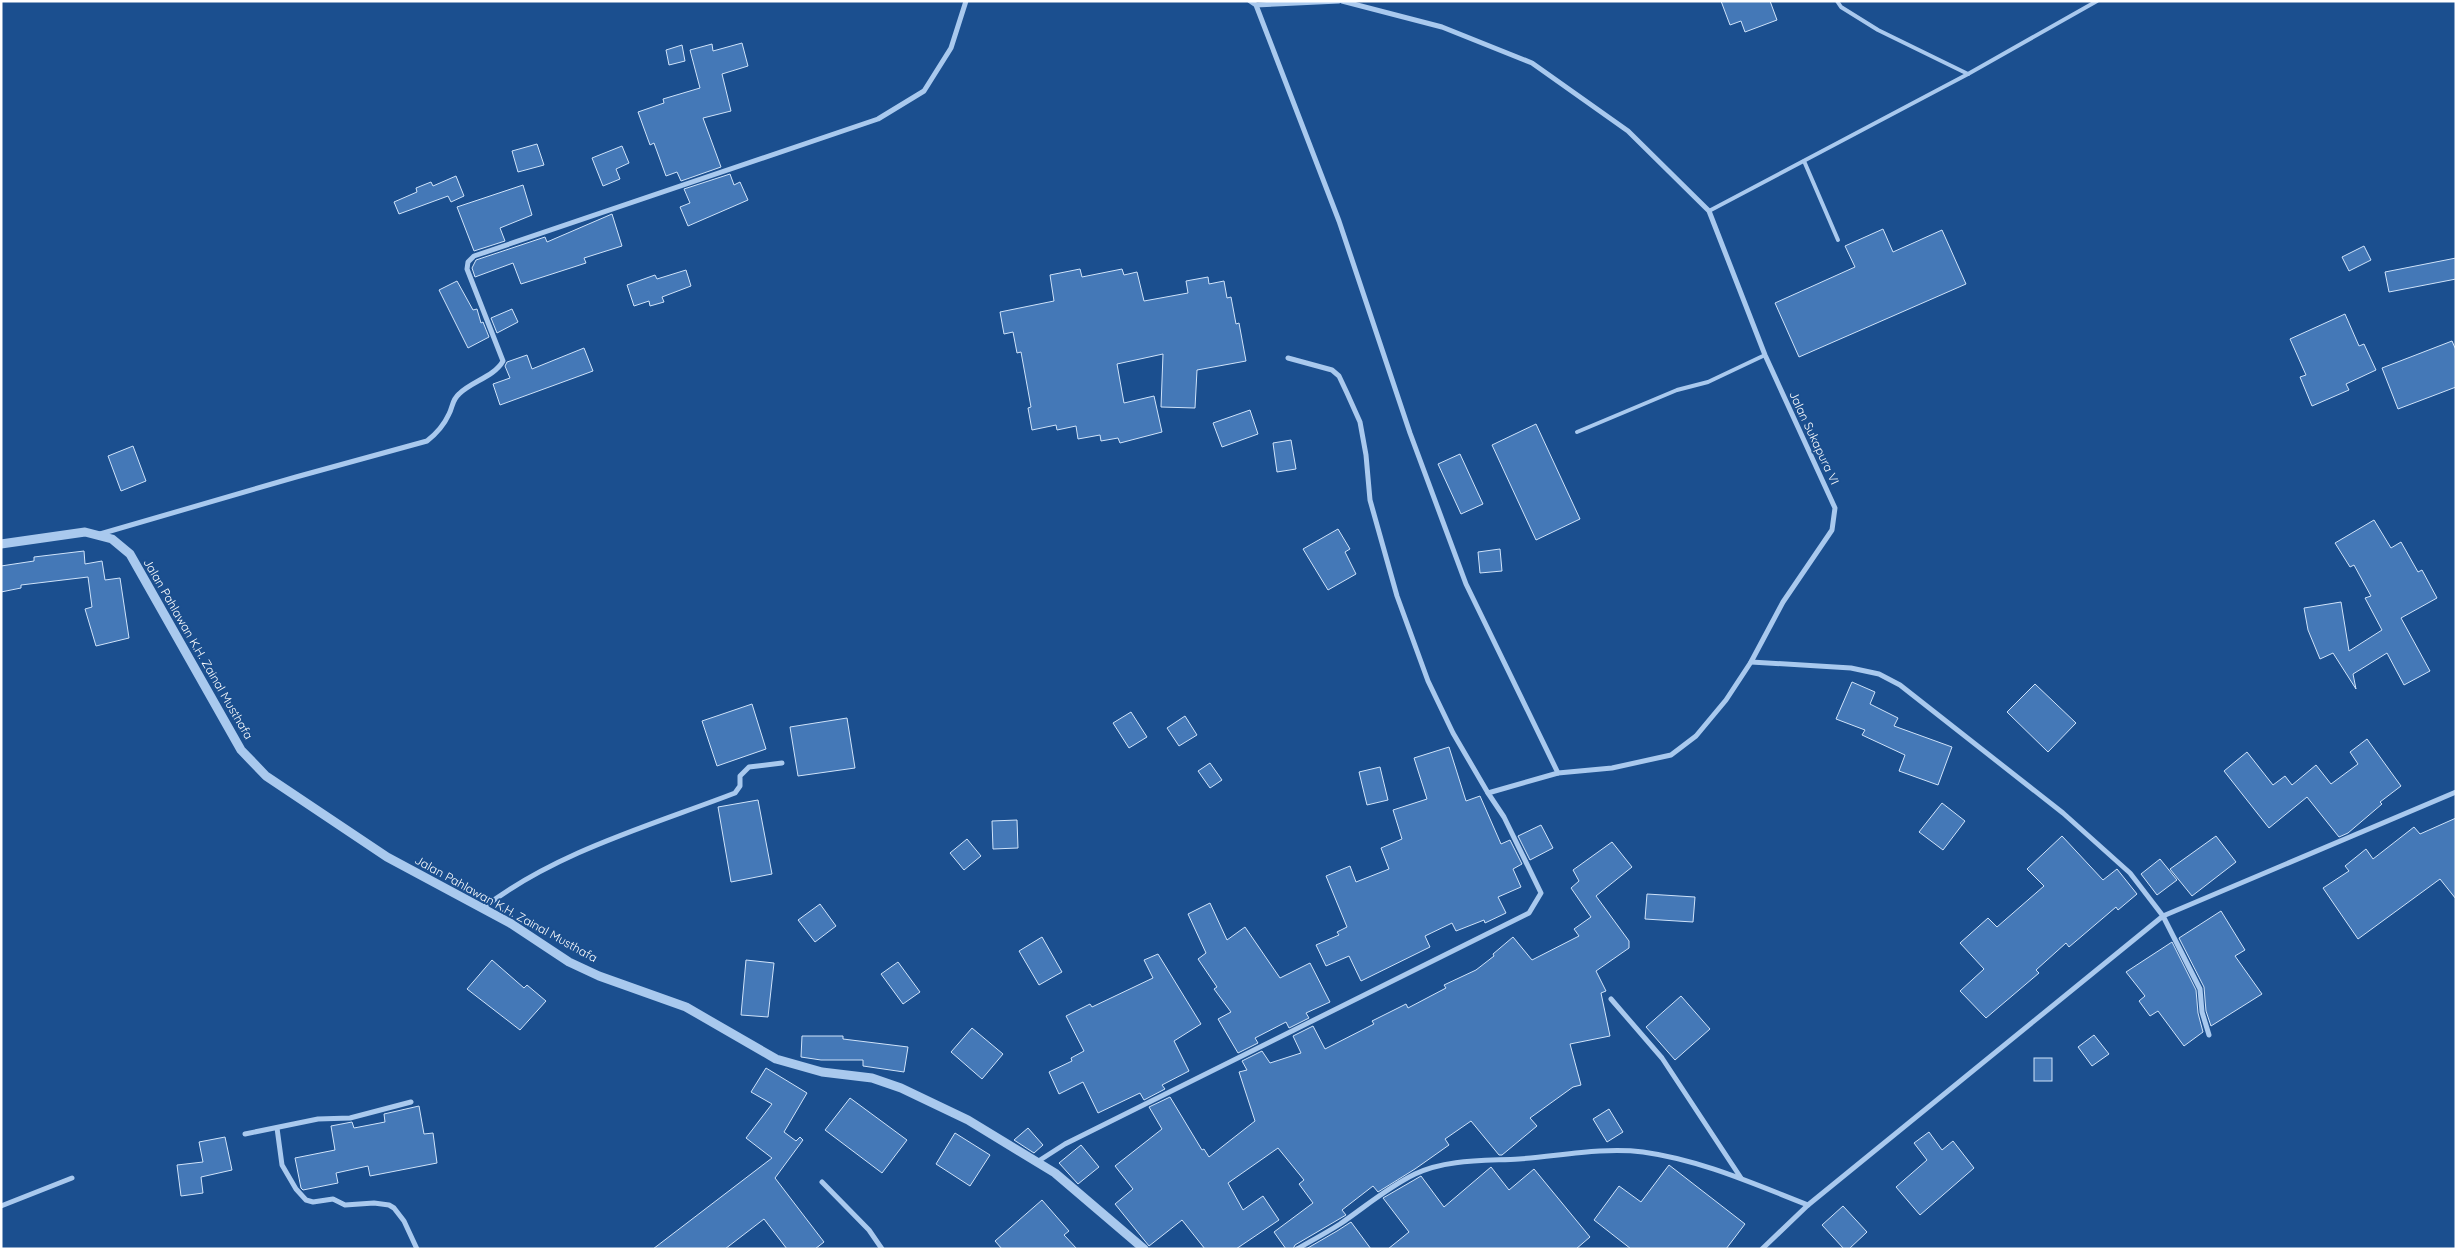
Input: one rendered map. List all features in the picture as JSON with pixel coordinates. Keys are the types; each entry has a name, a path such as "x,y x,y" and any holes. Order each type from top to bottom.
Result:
{"street":[{"path":"100,534 296,476 427,442 436,434 450,414 453,401 461,392 499,368 503,361 467,269 468,262 474,256 878,119 924,92 951,48 966,1"},
{"path":"1250,1 1256,5 1339,221 1410,433 1466,584 1558,773"},
{"path":"1256,5 1340,1 1442,27 1532,63 1628,131 1710,211"},
{"name":"Jalan Sukapura VI","path":"1488,792 1558,773 1612,768 1671,755 1696,736 1726,700 1751,662 1783,602 1832,530 1835,508 1765,355 1710,211"},
{"path":"1037,1162 1065,1144 1529,913 1541,892 1504,817 1453,733 1428,681 1397,596 1370,500 1366,455 1360,422 1348,393 1339,376 1332,370 1288,358"},
{"name":"Jalan Pahlawan K.H. Zainal Musthafa","path":"1,544 85,532 100,534 112,539 130,554 242,750 266,776 387,857 482,908 569,962 598,976 686,1007 776,1059 822,1072 872,1078 900,1088 968,1120 1054,1173 1144,1249"},
{"path":"1751,662 1851,668 1879,674 1900,685 2063,813 2130,873 2163,916 2200,989 2202,1012 2209,1035"},
{"path":"482,908 506,891 569,856 735,793 740,786 740,776 749,767 782,763"},
{"path":"1762,1249 1808,1205 2163,916 2456,792"},
{"path":"1611,999 1662,1058 1741,1179"},
{"path":"245,1134 318,1119 361,1116 411,1102"},
{"path":"277,1128 282,1165 296,1189 306,1200 313,1202 333,1199 345,1205 374,1203 389,1205 394,1208 404,1221 418,1249"},
{"path":"1297,1249 1415,1174 1445,1163 1537,1158 1588,1152 1642,1152 1690,1161 1808,1205"},
{"path":"1,1206 72,1178"},
{"path":"822,1182 869,1230 882,1249"}],"lane":[{"path":"1837,1 1841,7 1878,30 1968,74"},
{"path":"1710,211 1968,74 2097,1"},
{"path":"1804,161 1838,240"},
{"path":"1577,432 1677,390 1708,382 1765,355"}],"building":[{"path":"1721,1 1770,1 1777,20 1745,32 1741,21 1730,25"},
{"path":"742,43 748,66 722,74 731,111 703,118 721,167 681,181 677,172 666,176 654,143 650,145 638,112 664,103 663,99 700,88 690,50 712,44 713,51"},
{"path":"682,45 685,61 669,65 666,50"},
{"path":"537,144 544,165 518,172 512,151"},
{"path":"622,146 629,163 616,169 620,179 603,186 592,158"},
{"path":"730,174 734,185 740,182 748,200 688,226 680,207 690,203 684,189"},
{"path":"456,176 464,196 451,202 448,196 399,214 394,202 417,192 416,188 431,182 433,186"},
{"path":"523,185 532,215 500,228 505,241 474,251 457,207"},
{"path":"612,214 622,246 584,258 586,263 521,284 513,263 475,277 472,268 476,260 545,237 547,242"},
{"path":"1883,229 1893,252 1942,230 1966,284 1799,357 1775,303 1855,267 1845,246"},
{"path":"2364,246 2371,260 2349,271 2342,257"},
{"path":"2456,258 2456,279 2389,292 2385,272"},
{"path":"1080,269 1082,277 1122,269 1124,275 1137,272 1144,301 1188,293 1186,281 1208,277 1209,284 1224,281 1227,298 1231,297 1236,324 1239,323 1246,361 1197,370 1195,408 1161,407 1163,354 1117,364 1124,403 1154,396 1162,432 1120,443 1118,438 1101,441 1100,435 1078,439 1076,426 1057,430 1056,425 1032,430 1028,408 1031,407 1021,352 1017,353 1013,332 1004,334 1000,312 1054,301 1050,275"},
{"path":"686,270 691,286 662,297 664,302 650,306 649,301 634,306 627,285 655,275 657,279"},
{"path":"457,281 473,310 477,309 481,323 483,322 489,337 468,348 439,290"},
{"path":"512,309 518,322 497,333 491,318"},
{"path":"2345,314 2359,346 2364,344 2376,370 2346,384 2349,390 2312,406 2300,377 2306,375 2290,339"},
{"path":"2452,341 2456,350 2456,387 2398,409 2382,368"},
{"path":"584,348 593,371 500,405 493,384 510,378 505,366 507,362 527,355 532,369"},
{"path":"1250,410 1258,434 1222,447 1213,423"},
{"path":"1536,424 1580,519 1536,540 1492,445"},
{"path":"1291,440 1296,469 1277,472 1273,443"},
{"path":"133,446 146,481 121,491 108,456"},
{"path":"1460,454 1483,504 1461,514 1438,464"},
{"path":"2374,520 2391,548 2401,542 2418,572 2422,570 2437,598 2401,618 2430,671 2404,685 2387,653 2353,674 2356,689 2333,653 2320,659 2308,630 2304,608 2341,602 2349,651 2382,630 2365,598 2371,596 2354,565 2350,567 2335,543"},
{"path":"1338,529 1350,549 1345,552 1356,574 1328,590 1303,549"},
{"path":"1500,549 1502,571 1480,573 1478,552"},
{"path":"84,551 85,564 102,561 105,580 120,578 129,638 96,646 85,609 92,607 88,577 21,585 21,588 1,592 1,566 34,561 34,557"},
{"path":"1852,682 1875,692 1870,704 1898,718 1894,726 1952,747 1938,785 1899,771 1905,755 1862,735 1865,730 1836,719"},
{"path":"2035,684 2076,723 2048,752 2007,712"},
{"path":"752,704 766,749 717,766 702,721"},
{"path":"1131,712 1147,737 1129,748 1113,723"},
{"path":"1185,716 1197,735 1179,746 1167,728"},
{"path":"847,718 855,768 798,776 790,727"},
{"path":"2367,739 2401,786 2380,802 2382,804 2348,833 2339,837 2307,797 2269,828 2224,771 2247,752 2273,785 2285,776 2292,785 2316,765 2331,784 2358,764 2350,752"},
{"path":"1449,747 1466,801 1480,796 1501,844 1510,840 1522,864 1513,869 1521,887 1498,897 1506,913 1485,923 1484,920 1456,931 1452,923 1425,936 1430,947 1361,981 1349,956 1326,966 1316,945 1339,935 1337,932 1347,927 1326,876 1350,866 1356,882 1389,869 1381,848 1402,839 1393,810 1427,799 1414,758"},
{"path":"1210,763 1222,780 1210,788 1198,771"},
{"path":"1380,767 1388,800 1367,805 1359,772"},
{"path":"758,800 772,874 731,882 718,807"},
{"path":"1942,803 1965,821 1943,850 1919,832"},
{"path":"2456,818 2456,899 2440,879 2358,939 2323,888 2349,871 2345,866 2366,849 2373,859 2414,827 2420,834"},
{"path":"1017,820 1018,848 993,849 992,821"},
{"path":"1541,825 1553,848 1530,860 1518,836"},
{"path":"2062,836 2103,880 2117,869 2137,894 2118,910 2116,907 2069,947 2066,943 2036,970 2039,973 1986,1018 1960,991 1984,969 1960,943 1988,918 1997,927 2044,886 2027,869"},
{"path":"2216,836 2236,862 2192,896 2170,869"},
{"path":"967,839 981,856 964,870 950,853"},
{"path":"1612,842 1632,867 1596,896 1629,941 1629,948 1596,971 1606,991 1601,993 1610,1036 1570,1044 1581,1085 1573,1087 1530,1118 1537,1126 1502,1155 1499,1155 1471,1121 1445,1139 1449,1145 1378,1192 1373,1186 1342,1210 1346,1215 1295,1245 1293,1249 1286,1249 1274,1232 1313,1203 1299,1184 1304,1180 1278,1148 1228,1183 1243,1210 1263,1196 1279,1220 1236,1249 1205,1249 1182,1220 1149,1246 1115,1204 1133,1189 1115,1166 1162,1129 1149,1107 1170,1097 1202,1150 1204,1149 1209,1157 1255,1121 1239,1072 1247,1070 1242,1061 1262,1051 1270,1063 1301,1053 1293,1036 1313,1026 1325,1049 1374,1024 1372,1021 1406,1004 1408,1008 1446,988 1444,985 1476,970 1494,956 1493,954 1513,937 1532,960 1579,936 1574,929 1591,917 1571,888 1579,881 1573,870"},
{"path":"2160,859 2177,880 2157,895 2141,874"},
{"path":"1647,894 1695,897 1693,922 1645,919"},
{"path":"1210,903 1227,940 1245,927 1280,978 1310,963 1330,1002 1306,1013 1309,1018 1289,1028 1286,1022 1255,1038 1258,1043 1238,1053 1218,1019 1231,1012 1214,989 1217,987 1198,959 1206,953 1188,914"},
{"path":"820,904 836,926 815,942 798,920"},
{"path":"2221,911 2245,950 2235,956 2262,994 2211,1026 2206,1011 2204,987 2179,938"},
{"path":"1042,937 1062,972 1039,985 1019,951"},
{"path":"2172,942 2196,990 2198,1013 2203,1032 2184,1046 2158,1011 2150,1016 2139,1001 2145,996 2126,972"},
{"path":"1158,954 1201,1024 1174,1041 1189,1071 1162,1085 1165,1089 1144,1100 1140,1093 1098,1113 1083,1082 1059,1094 1049,1072 1072,1061 1071,1058 1084,1051 1066,1016 1090,1004 1092,1007 1153,978 1144,960"},
{"path":"492,960 524,988 527,985 546,1001 520,1030 467,989"},
{"path":"746,960 774,963 768,1017 741,1015"},
{"path":"898,962 920,992 903,1004 881,974"},
{"path":"1681,996 1710,1029 1675,1060 1646,1027"},
{"path":"972,1028 1003,1054 982,1079 951,1052"},
{"path":"2094,1035 2109,1054 2092,1066 2078,1047"},
{"path":"802,1036 843,1036 843,1039 908,1047 904,1072 863,1066 863,1060 821,1060 801,1057"},
{"path":"2034,1058 2052,1058 2052,1081 2034,1081"},
{"path":"766,1068 807,1093 784,1132 796,1141 800,1137 803,1140 775,1178 824,1242 815,1249 787,1249 764,1219 725,1249 653,1249 772,1158 746,1138 772,1104 751,1092"},
{"path":"850,1098 907,1140 882,1173 825,1130"},
{"path":"419,1106 424,1134 433,1133 437,1163 370,1176 368,1166 336,1173 338,1183 303,1190 301,1188 295,1158 335,1150 331,1126 352,1122 354,1128 385,1122 384,1114"},
{"path":"1609,1109 1623,1132 1607,1142 1593,1119"},
{"path":"1028,1128 1043,1145 1034,1153 1014,1140"},
{"path":"1929,1132 1942,1150 1953,1141 1974,1168 1920,1215 1896,1187 1927,1160 1914,1143"},
{"path":"955,1133 990,1155 970,1186 936,1164"},
{"path":"225,1137 232,1170 201,1177 203,1193 181,1196 177,1165 203,1162 199,1142"},
{"path":"1081,1145 1099,1167 1078,1184 1059,1163"},
{"path":"1669,1165 1745,1224 1726,1249 1631,1249 1594,1220 1619,1186 1641,1202"},
{"path":"1491,1167 1509,1190 1534,1169 1590,1237 1576,1249 1388,1249 1409,1232 1383,1198 1421,1176 1444,1207"},
{"path":"1042,1200 1069,1231 1064,1235 1077,1249 1002,1249 995,1241"},
{"path":"1843,1206 1867,1232 1849,1249 1844,1249 1822,1225"},
{"path":"1351,1222 1371,1249 1306,1249 1337,1231"}]}
